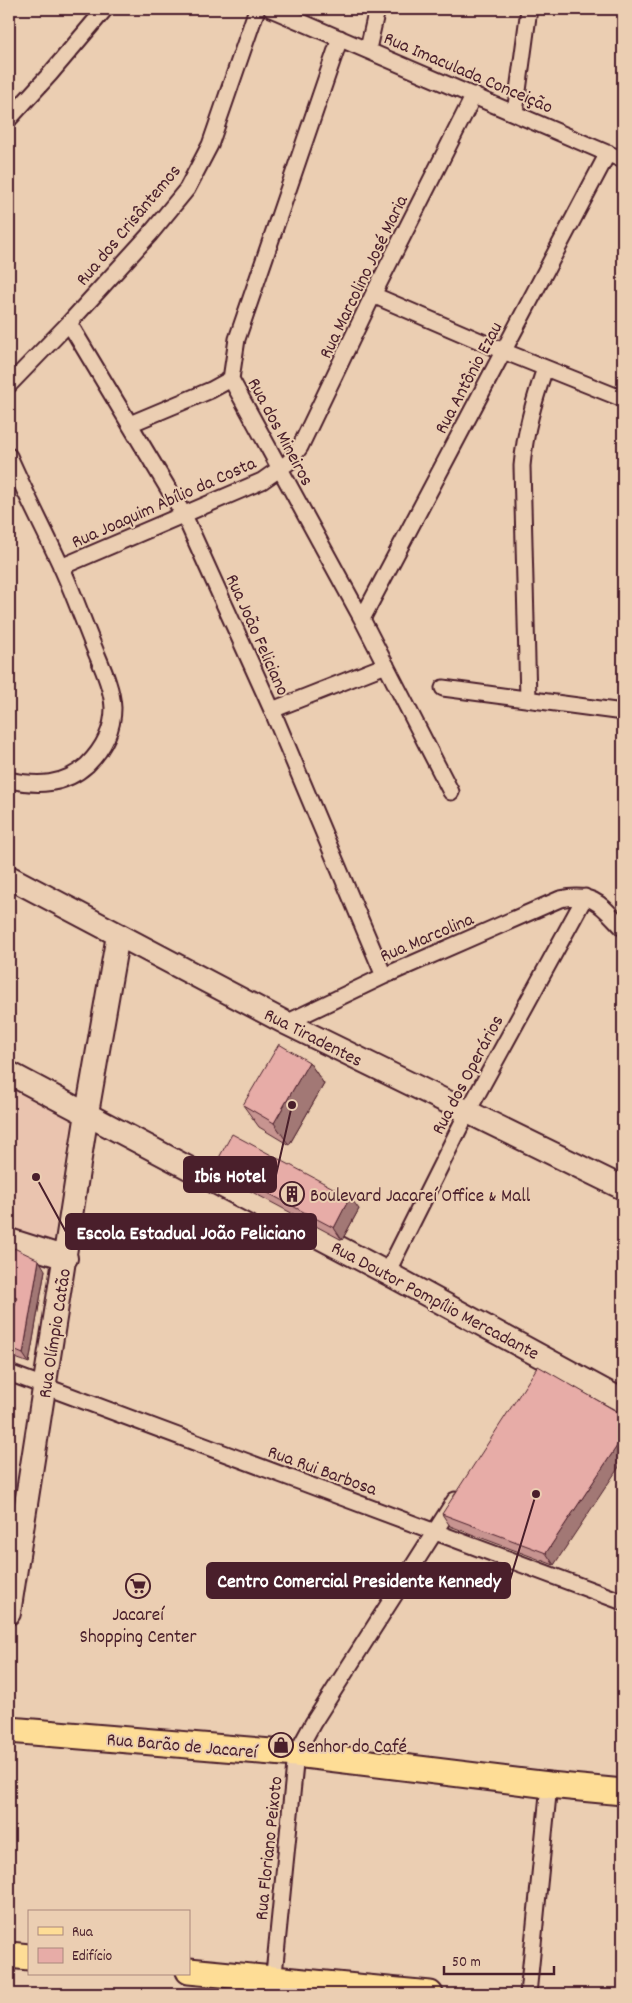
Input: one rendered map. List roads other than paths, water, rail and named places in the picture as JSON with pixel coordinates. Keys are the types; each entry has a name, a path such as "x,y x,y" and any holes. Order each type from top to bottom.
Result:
{"main road":[{"name":"Rua Tiradentes","path":"9,876 286,1023 623,1188"},
{"name":"Rua Olímpio Catão","path":"9,1613 118,935"},
{"name":"Rua Doutor Pompílio Mercadante","path":"9,1074 88,1113 388,1272 543,1367 623,1401"},
{"path":"9,1240 66,1258"},
{"name":"Rua Barão de Jacareí","path":"9,1730 296,1754 548,1785 623,1792"},
{"path":"9,1955 28,1957"},
{"path":"190,1971 273,1986 430,1994"}],"street":[{"path":"9,119 105,9"},
{"name":"Rua dos Crisântemos","path":"9,385 69,323 150,234 187,189 210,145 257,9"},
{"name":"Rua Imaculada Conceição","path":"271,9 623,160"},
{"path":"368,49 377,9"},
{"path":"515,113 529,9"},
{"name":"Rua dos Mineiros","path":"340,38 237,339 231,379 362,619 451,792"},
{"name":"Rua Marcolino José Maria","path":"279,469 289,462 300,447 373,295 474,95"},
{"name":"Rua Antônio Ezau","path":"362,619 608,153"},
{"path":"373,295 503,351 623,399"},
{"name":"Rua João Feliciano","path":"69,323 184,515 272,710 384,976"},
{"path":"528,699 522,466 524,441 530,414 545,368"},
{"path":"130,424 211,390 231,379"},
{"path":"9,456 62,567 111,694 113,709 110,728 104,745 82,770 66,779 49,784 9,780"},
{"name":"Rua Joaquim Abílio da Costa","path":"62,567 262,480 279,469"},
{"path":"272,710 386,665"},
{"path":"444,688 623,712"},
{"name":"Rua Marcolina","path":"286,1023 384,976 560,899 572,896 585,896"},
{"path":"585,896 603,907 623,928"},
{"name":"Rua dos Operários","path":"388,1272 467,1112 585,896"},
{"name":"Rua Rui Barbosa","path":"9,1373 623,1602"},
{"name":"Rua Floriano Peixoto","path":"273,1986 296,1754 313,1723 462,1490"},
{"path":"528,1994 548,1785"}],"place":[{"name":"Ibis Hotel","path":"292,1105"},
{"name":"Escola Estadual João Feliciano","path":"36,1177"},
{"name":"Boulevard Jacareí Office & Mall","path":"292,1194"},
{"name":"Centro Comercial Presidente Kennedy","path":"536,1494"},
{"name":"Jacareí Shopping Center","path":"138,1586"},
{"name":"Senhor do Café","path":"281,1745"}]}
